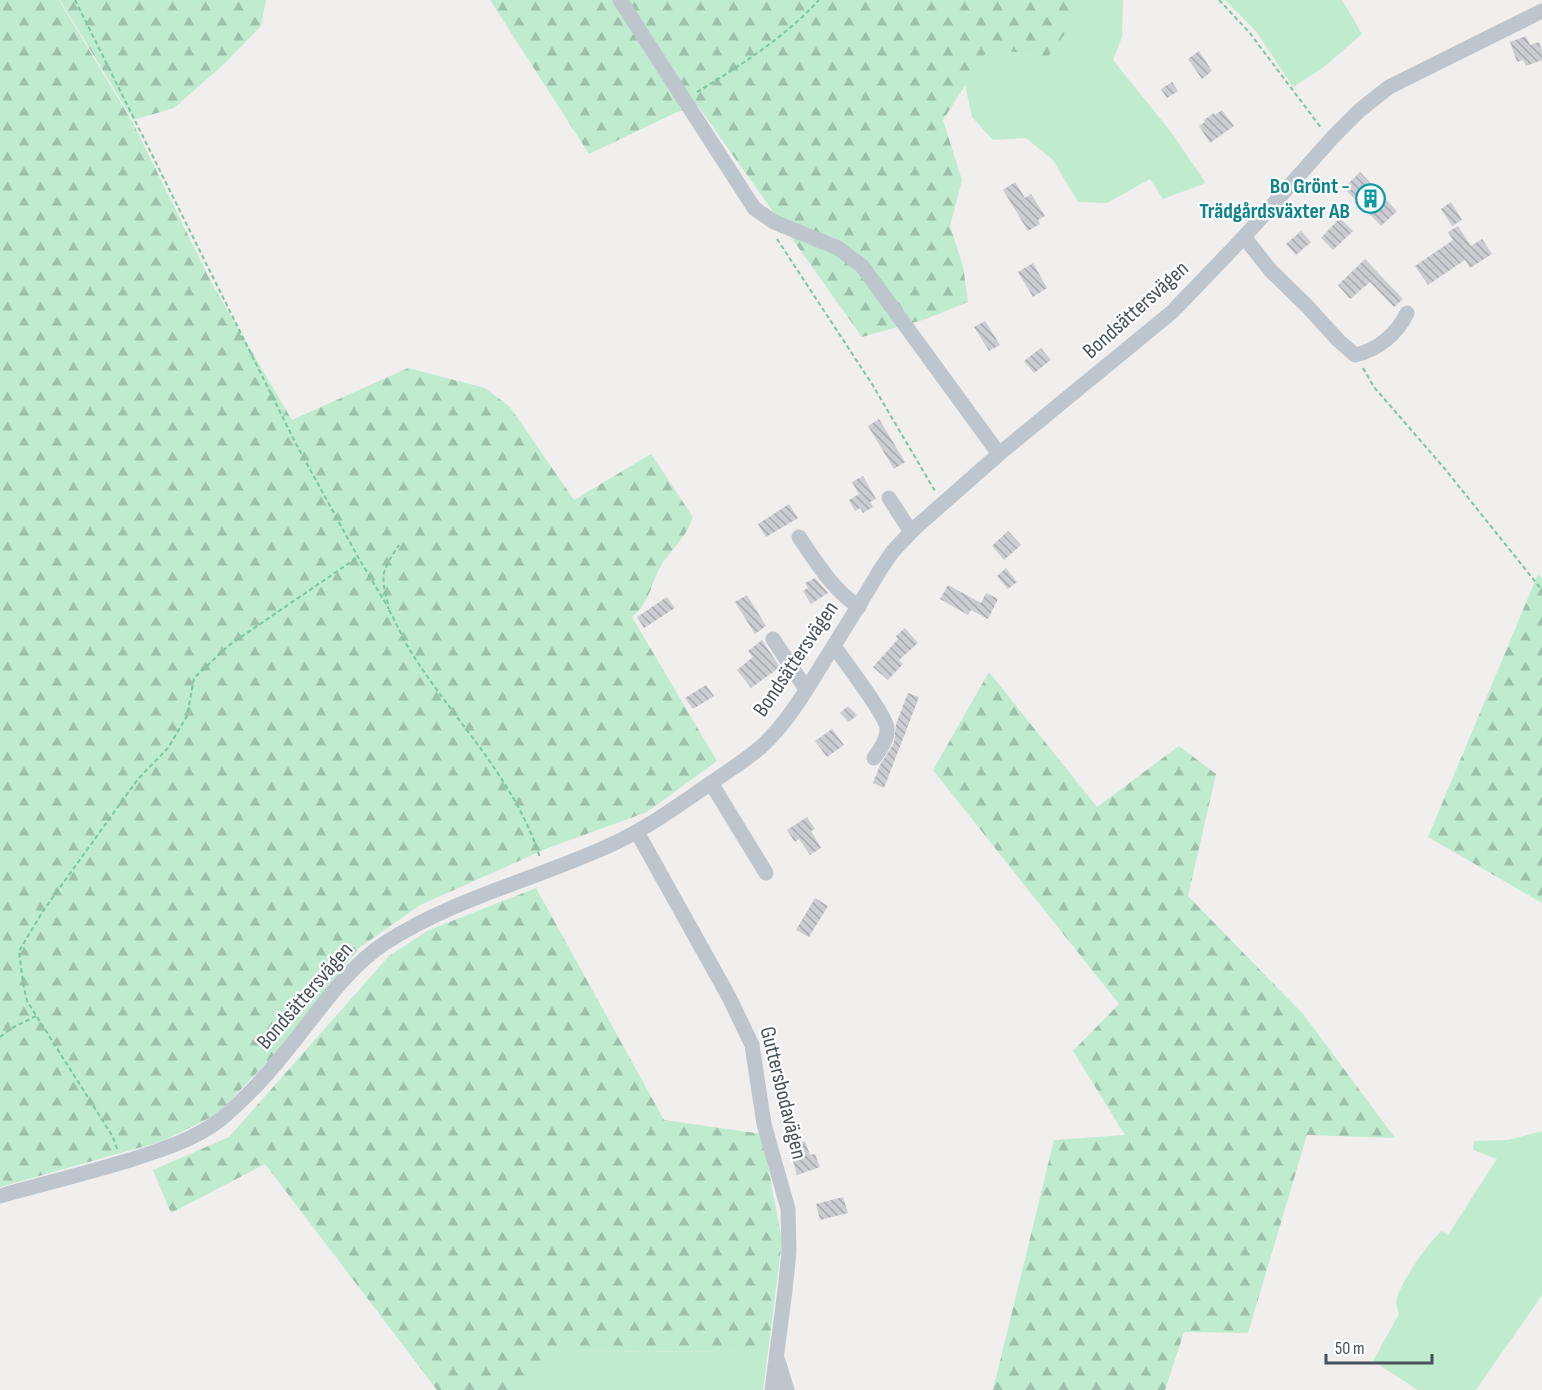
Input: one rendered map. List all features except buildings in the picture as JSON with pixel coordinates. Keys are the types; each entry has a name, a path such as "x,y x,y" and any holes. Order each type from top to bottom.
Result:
{"street":[{"path":"620,0 754,208 761,215 792,231 838,248 862,266 999,454"},
{"name":"Bondsättersvägen","path":"0,1196 121,1162 166,1148 194,1136 220,1119 250,1092 363,959 386,943 419,923 446,911 607,847 637,832 762,746 806,689 893,551 911,532 999,454 1172,312 1360,110 1389,87 1542,11"},
{"path":"1244,237 1271,271 1355,355 1368,352 1384,341 1400,327 1407,313"},
{"path":"889,498 911,532"},
{"path":"799,537 846,599 859,607"},
{"path":"773,639 806,689"},
{"path":"834,646 882,715 887,729 883,745 874,758"},
{"path":"711,783 766,873"},
{"name":"Guttersbodavägen","path":"637,832 729,997 752,1045 764,1124 788,1209 789,1252 772,1390"},
{"path":"777,1355 787,1390"}],"path":[{"path":"75,0 295,442 408,647 488,759 518,807 534,840 544,872"},
{"path":"684,100 729,73 800,21 819,0"},
{"path":"1219,0 1249,32 1283,75 1329,141"},
{"path":"761,215 872,384 943,504"},
{"path":"1355,355 1374,387 1445,469 1542,590"},
{"path":"389,609 383,586 385,566 399,545"},
{"path":"121,1162 113,1137 27,1001 22,983 19,951 43,911 138,779 168,748 187,716 194,678 228,646 358,557"},
{"path":"0,1037 36,1016"}],"green space":[{"path":"0,0 59,0 133,123 212,284 292,420 408,368 485,388 510,407 574,500 651,454 693,517 683,536 658,571 643,605 632,617 717,761 647,812 548,848 420,905 359,948 272,1057 217,1114 163,1141 0,1187"},
{"path":"60,0 266,0 261,26 224,64 174,108 133,120"},
{"path":"490,0 1076,0 1064,35 1046,59 1016,52 985,54 943,120 962,180 950,226 963,266 968,302 926,319 862,337 698,106 677,112 589,154"},
{"path":"1076,0 1123,0 1122,37 1113,60 1171,132 1206,183 1163,199 1150,179 1107,203 1078,202 1053,160 1026,138 993,140 972,117 965,85 985,54 1016,52 1046,59"},
{"path":"1225,0 1342,0 1362,34 1324,67 1293,87 1256,31"},
{"path":"1538,574 1542,578 1542,903 1428,837"},
{"path":"989,672 1097,807 1179,746 1216,774 1188,896 1304,1015 1395,1138 1307,1135 1248,1333 1184,1332 1165,1390 993,1390 1054,1140 1125,1135 1073,1051 1119,1004 933,770"},
{"path":"536,888 664,1120 762,1134 782,1241 768,1351 565,1352 526,1390 437,1390 265,1164 171,1213 153,1170 229,1137 389,956 429,930"},
{"path":"1542,1131 1542,1295 1476,1390 1418,1390 1373,1361 1399,1314 1397,1300 1406,1278 1435,1237 1441,1231 1448,1235 1497,1159 1473,1150 1474,1141 1508,1140"},
{"path":"768,1351 763,1390 526,1390 565,1352"}],"place":[{"name":"Bo Grönt - Trädgårdsväxter AB","path":"1371,199"}]}
